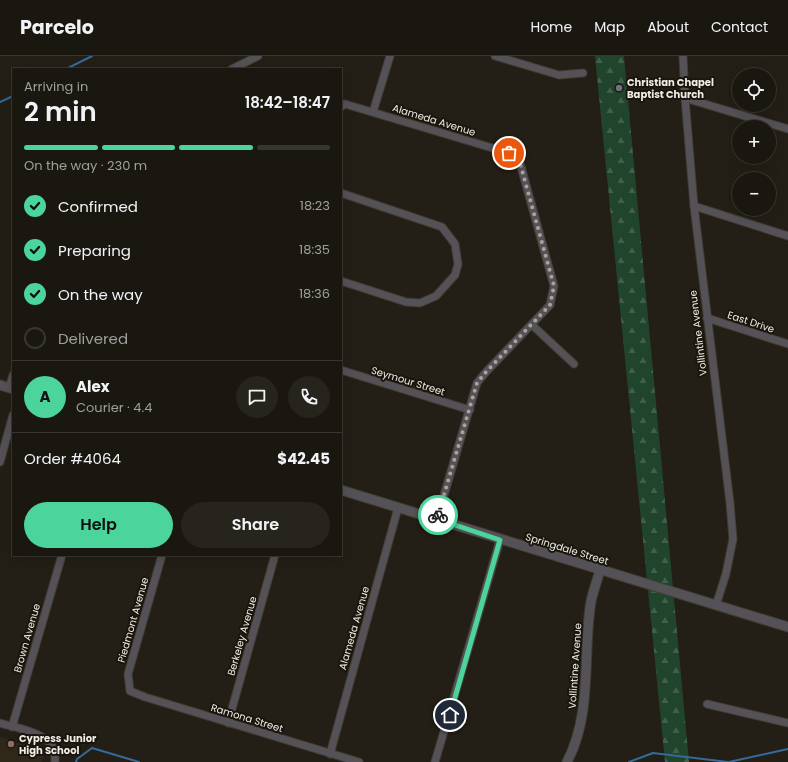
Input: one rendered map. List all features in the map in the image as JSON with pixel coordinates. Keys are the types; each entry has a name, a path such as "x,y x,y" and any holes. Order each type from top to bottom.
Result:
{"street":[{"path":"234,68 258,56"},
{"path":"373,112 390,56"},
{"path":"495,56 559,75 583,73"},
{"name":"Vollintine Avenue","path":"684,56 684,98 694,206 730,503 733,539 726,574 716,605"},
{"path":"684,98 788,129"},
{"name":"Alameda Avenue","path":"342,106 345,104 509,153 520,163 554,286 550,305 477,383 437,519"},
{"path":"342,193 442,227 455,244 458,264 455,275 436,296 420,302 406,302 342,282"},
{"path":"694,206 788,236"},
{"name":"East Drive","path":"708,318 788,344"},
{"path":"532,325 574,364"},
{"name":"Seymour Street","path":"342,370 470,410"},
{"path":"7,387 12,377"},
{"path":"0,462 12,419"},
{"name":"Springdale Street","path":"342,490 500,540 788,626"},
{"name":"Alameda Avenue","path":"330,754 398,508"},
{"path":"435,762 500,540"},
{"name":"Brown Avenue","path":"12,727 62,556"},
{"name":"Piedmont Avenue","path":"130,691 128,674 162,556"},
{"name":"Berkeley Avenue","path":"228,722 275,556"},
{"name":"Vollintine Avenue","path":"567,762 576,744 585,702 590,608 600,570"},
{"name":"Ramona Street","path":"130,691 145,697 359,762"},
{"path":"707,704 785,724 788,723"},
{"path":"0,723 47,740 54,750 55,762"}],"shaded area":[{"name":"Cypress Junior High School","path":"0,737 45,752 42,762 0,762"}],"green space":[{"path":"595,56 624,56 689,762 665,762"}],"waterway":[{"path":"68,68 92,56"},
{"path":"0,102 12,96"},
{"path":"76,762 77,759 92,748 139,762"},
{"path":"729,762 788,749"},
{"path":"629,762 653,753 728,762"}],"way so far":[{"path":"438,515 477,383 550,305 554,286 520,163 509,153"}],"place":[{"name":"Christian Chapel Baptist Church","path":"619,88"},
{"name":"Cypress Junior High School","path":"11,744"}],"route":[{"path":"438,515 437,519 500,540 450,715"}]}
